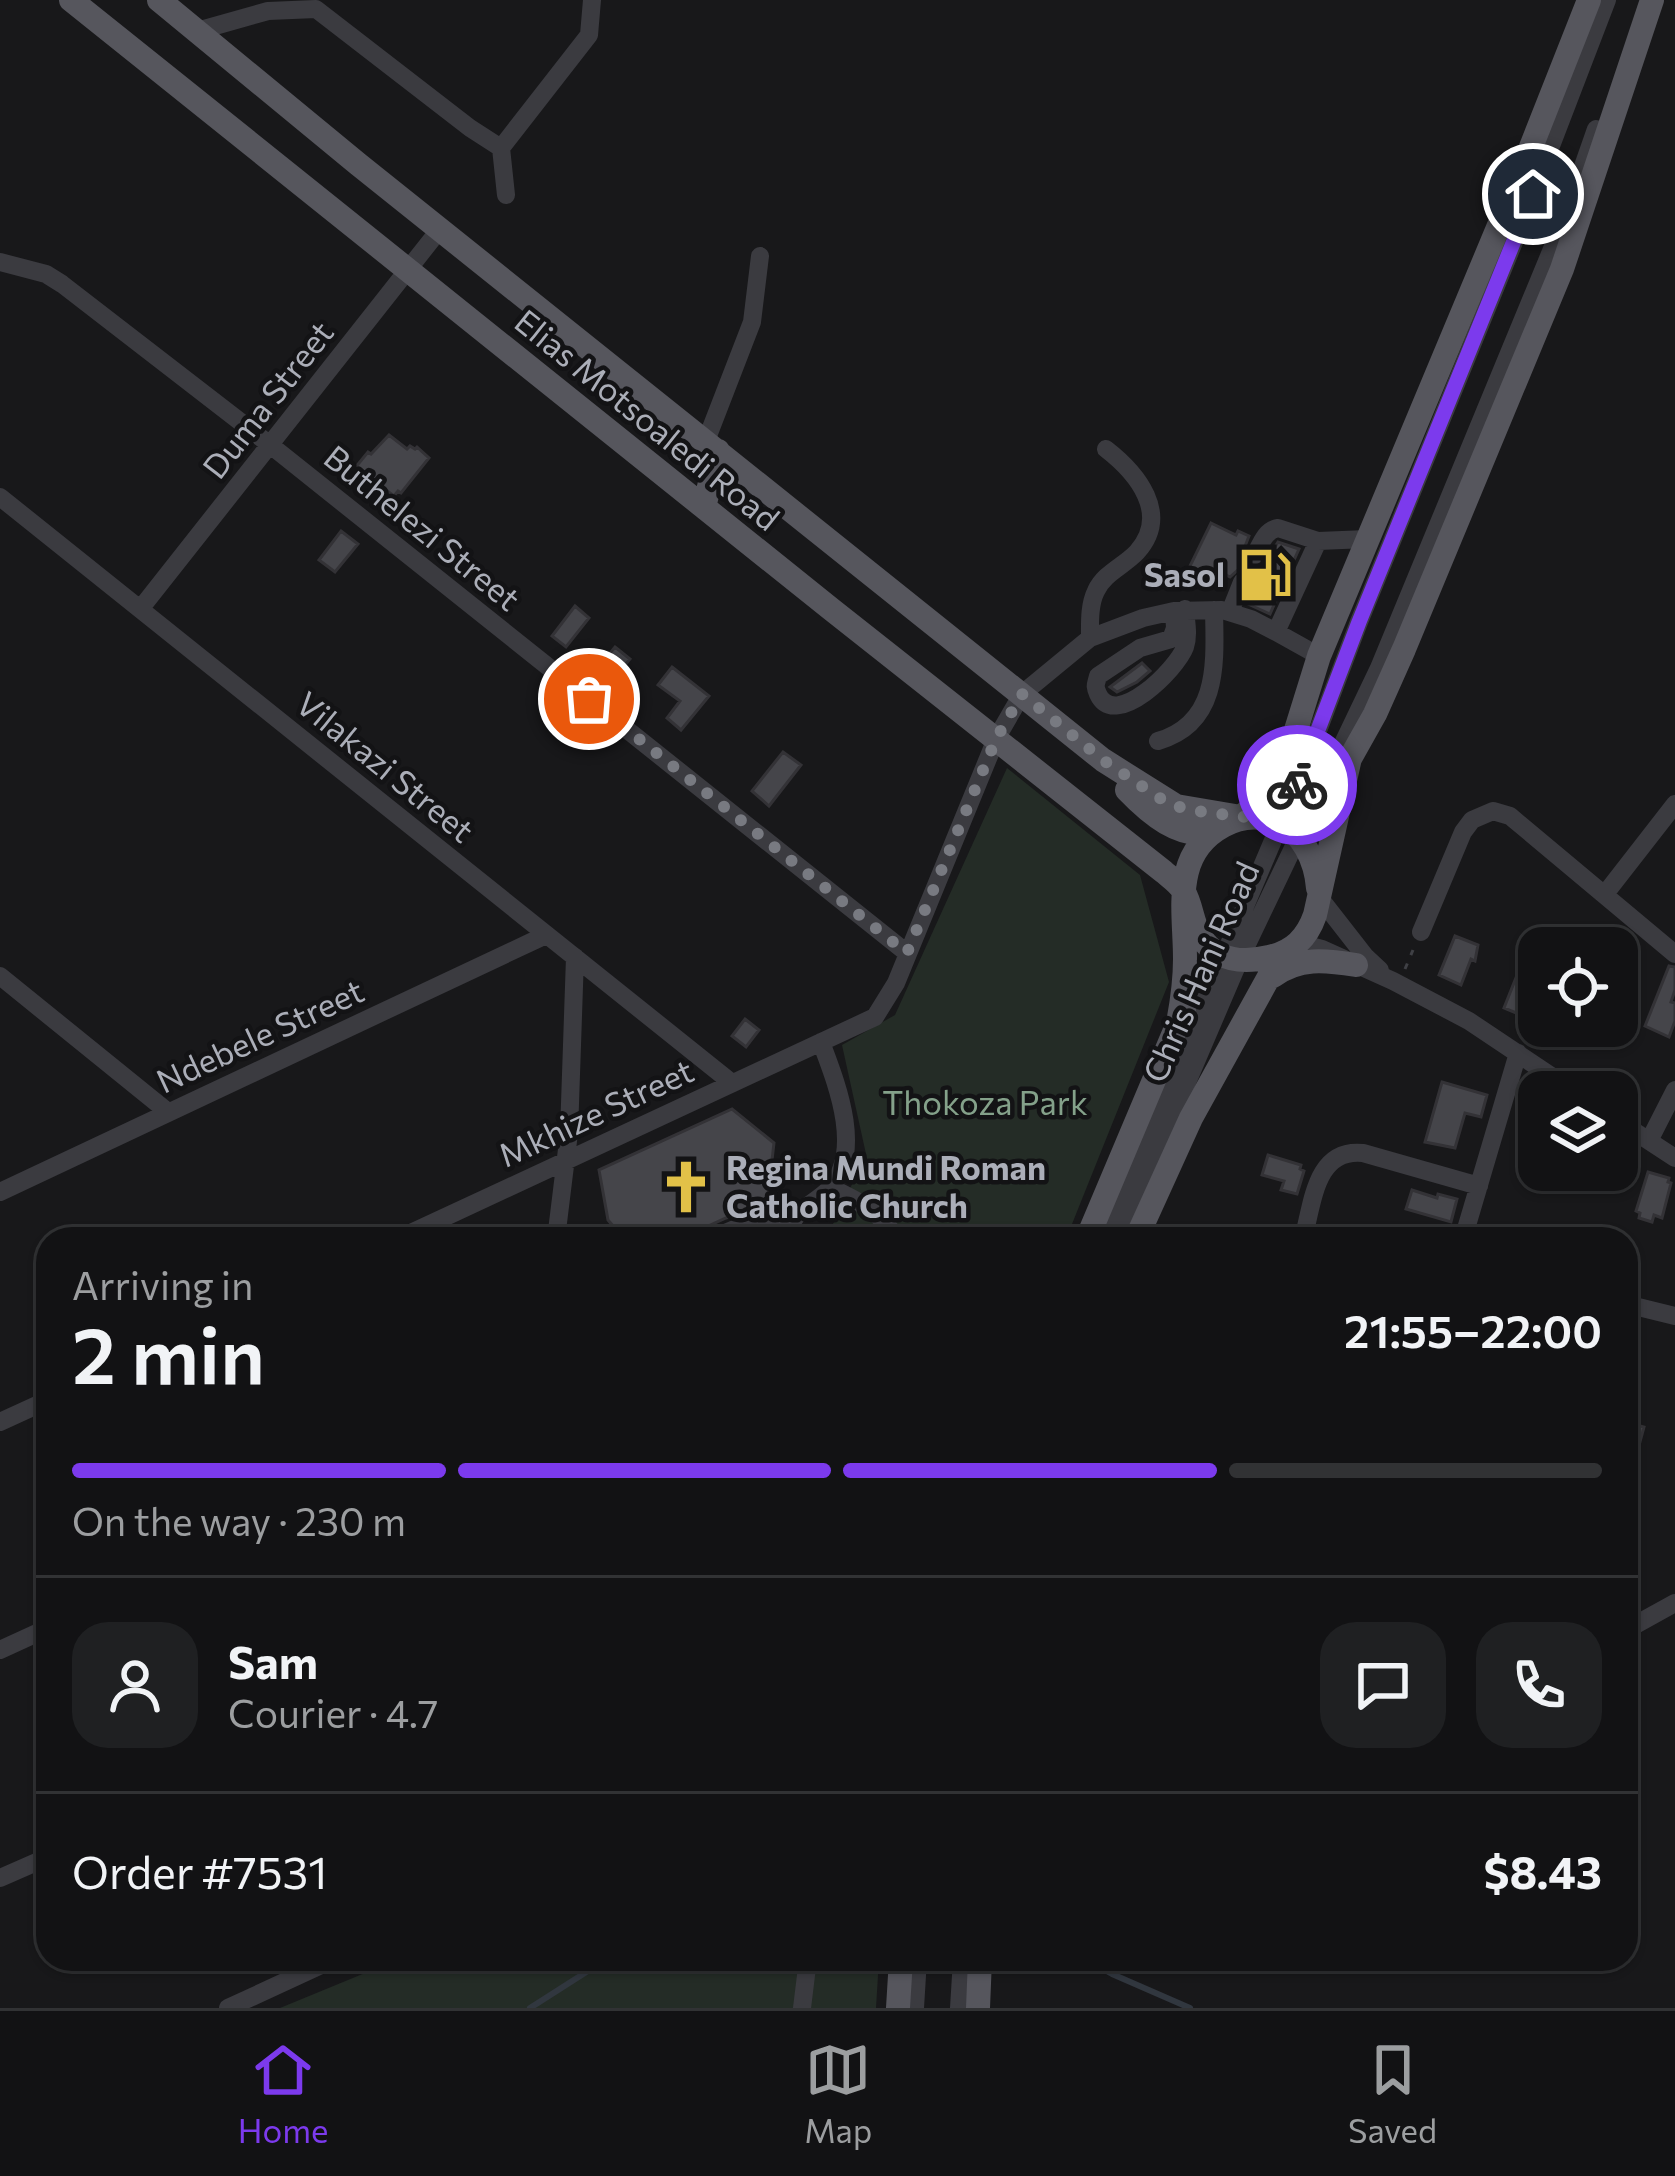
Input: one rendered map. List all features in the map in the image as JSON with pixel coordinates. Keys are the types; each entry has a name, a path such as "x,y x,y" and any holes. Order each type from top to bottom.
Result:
{"main road":[{"name":"Elias Motsoaledi Road","path":"71,0 1183,889"},
{"name":"Elias Motsoaledi Road","path":"159,0 1103,760 1175,806 1290,830"},
{"name":"Chris Hani Road","path":"1241,817 1259,802 1286,762 1319,656 1588,0"},
{"name":"Chris Hani Road","path":"1312,860 1327,811 1404,650 1562,269 1652,0"},
{"path":"704,508 712,446"},
{"name":"Chris Hani Road","path":"1141,1227 1191,1118 1267,981 1310,928 1350,758"},
{"name":"Elias Motsoaledi Road","path":"1103,760 1152,814 1180,830 1213,832"},
{"path":"1178,1023 1185,972 1183,889 1192,855 1213,832 1241,817"},
{"path":"1290,830 1312,860 1318,897"},
{"path":"1183,889 1201,938 1232,959 1290,949"},
{"name":"Chris Hani Road","path":"1092,1227 1194,985 1201,938"},
{"path":"1267,981 1303,962 1356,965"},
{"path":"898,2008 901,1971"},
{"path":"978,2008 980,1971"}],"street":[{"path":"506,195 501,148 589,35 592,0"},
{"name":"Chris Hani Road","path":"1109,1227 1290,830 1607,0"},
{"name":"Chris Hani Road","path":"1290,830 1326,774 1379,668 1559,234 1641,0"},
{"path":"197,31 268,11 319,4 501,148"},
{"name":"Duma Street","path":"141,608 440,229"},
{"path":"712,446 752,322 760,256"},
{"name":"Buthelezi Street","path":"0,262 46,274 62,284 907,953"},
{"path":"1090,638 1096,590 1139,550 1152,517 1148,495 1129,467 1106,448"},
{"name":"Vilakazi Street","path":"0,496 732,1083"},
{"path":"1255,554 1272,529 1318,542 1367,538"},
{"path":"1276,632 1318,542"},
{"path":"1158,741 1172,737 1198,716 1212,682 1222,611 1242,583"},
{"path":"1022,694 1090,638 1180,610 1222,611 1251,619 1319,656"},
{"path":"1180,610 1186,644 1169,672 1123,705 1106,704 1097,691 1098,676 1140,648 1171,639 1180,610"},
{"name":"Mkhize Street","path":"423,1227 875,1017 890,996 996,739 1022,694"},
{"path":"1605,894 1675,804"},
{"path":"1421,932 1463,832 1472,820 1493,811 1510,816 1675,954"},
{"path":"1318,897 1365,956 1396,982"},
{"name":"Ndebele Street","path":"0,1192 546,935"},
{"path":"1290,949 1322,949 1396,982 1469,1021 1544,1071"},
{"path":"557,1227 568,1133 575,957"},
{"name":"Chris Hani Road","path":"1125,1227 1232,959"},
{"path":"0,976 168,1112"},
{"path":"790,1227 831,1188 840,1171 845,1124 842,1099 821,1042"},
{"path":"1466,1227 1518,1053"},
{"path":"1649,1141 1675,1090"},
{"path":"1638,1134 1675,1158"},
{"path":"1307,1227 1323,1171 1346,1152 1478,1186"},
{"path":"831,1188 859,1201 887,1227"},
{"path":"739,1227 776,1221 781,1227"},
{"path":"1638,1307 1675,1316"},
{"path":"0,1422 36,1406"},
{"path":"1638,1623 1675,1603"},
{"path":"0,1650 36,1634"},
{"path":"0,1878 36,1862"},
{"path":"228,2008 308,1971"},
{"path":"802,2008 807,1971"},
{"path":"915,2008 917,1971"},
{"path":"959,2008 961,1971"}],"path":[{"path":"1396,982 1421,932"}],"green space":[{"name":"Thokoza Park","path":"1007,768 1140,875 1169,982 1071,1227 831,1227 866,1154 842,1045 895,1015"},
{"path":"370,1971 878,1971 876,2008 280,2008"}],"building":[{"path":"389,435 429,458 394,496 370,478 364,486 350,474"},
{"path":"1211,523 1249,536 1242,554 1250,567 1263,566 1278,542 1299,549 1270,614 1248,604 1255,581 1248,570 1226,575 1221,584 1189,568"},
{"path":"341,531 358,544 335,572 319,560"},
{"path":"575,606 589,618 566,647 552,636"},
{"path":"615,647 630,659 616,676 601,664"},
{"path":"1142,663 1150,671 1137,682 1117,692 1110,687"},
{"path":"672,667 709,696 681,730 667,718 680,701 658,685"},
{"path":"783,752 801,765 769,806 752,791"},
{"path":"1455,936 1478,945 1461,985 1439,975"},
{"path":"1669,966 1675,967 1671,1002 1675,1003 1675,1021 1669,1037 1645,1026"},
{"path":"1518,973 1518,1014 1504,1008"},
{"path":"745,1019 759,1030 746,1047 732,1036"},
{"path":"1442,1082 1487,1095 1481,1117 1465,1113 1455,1148 1425,1142"},
{"name":"Regina Mundi Roman Catholic Church","path":"732,1109 774,1143 767,1204 706,1227 614,1227 608,1220 599,1170"},
{"path":"1268,1155 1301,1165 1304,1171 1297,1194 1281,1190 1284,1181 1262,1175"},
{"path":"1648,1172 1669,1178 1671,1183 1662,1218 1654,1215 1652,1222 1639,1218 1636,1211"},
{"path":"1412,1190 1457,1199 1451,1222 1406,1209"}],"waterway":[{"path":"530,2008 588,1971"},
{"path":"1107,1971 1190,2008"}],"way so far":[{"path":"589,699 907,953 996,739 1022,694 1103,760 1175,806 1281,823 1297,785"}],"place":[{"name":"Sasol","path":"1265,575"},
{"name":"Regina Mundi Roman Catholic Church","path":"686,1187"}],"route":[{"path":"1297,785 1533,194"}]}
